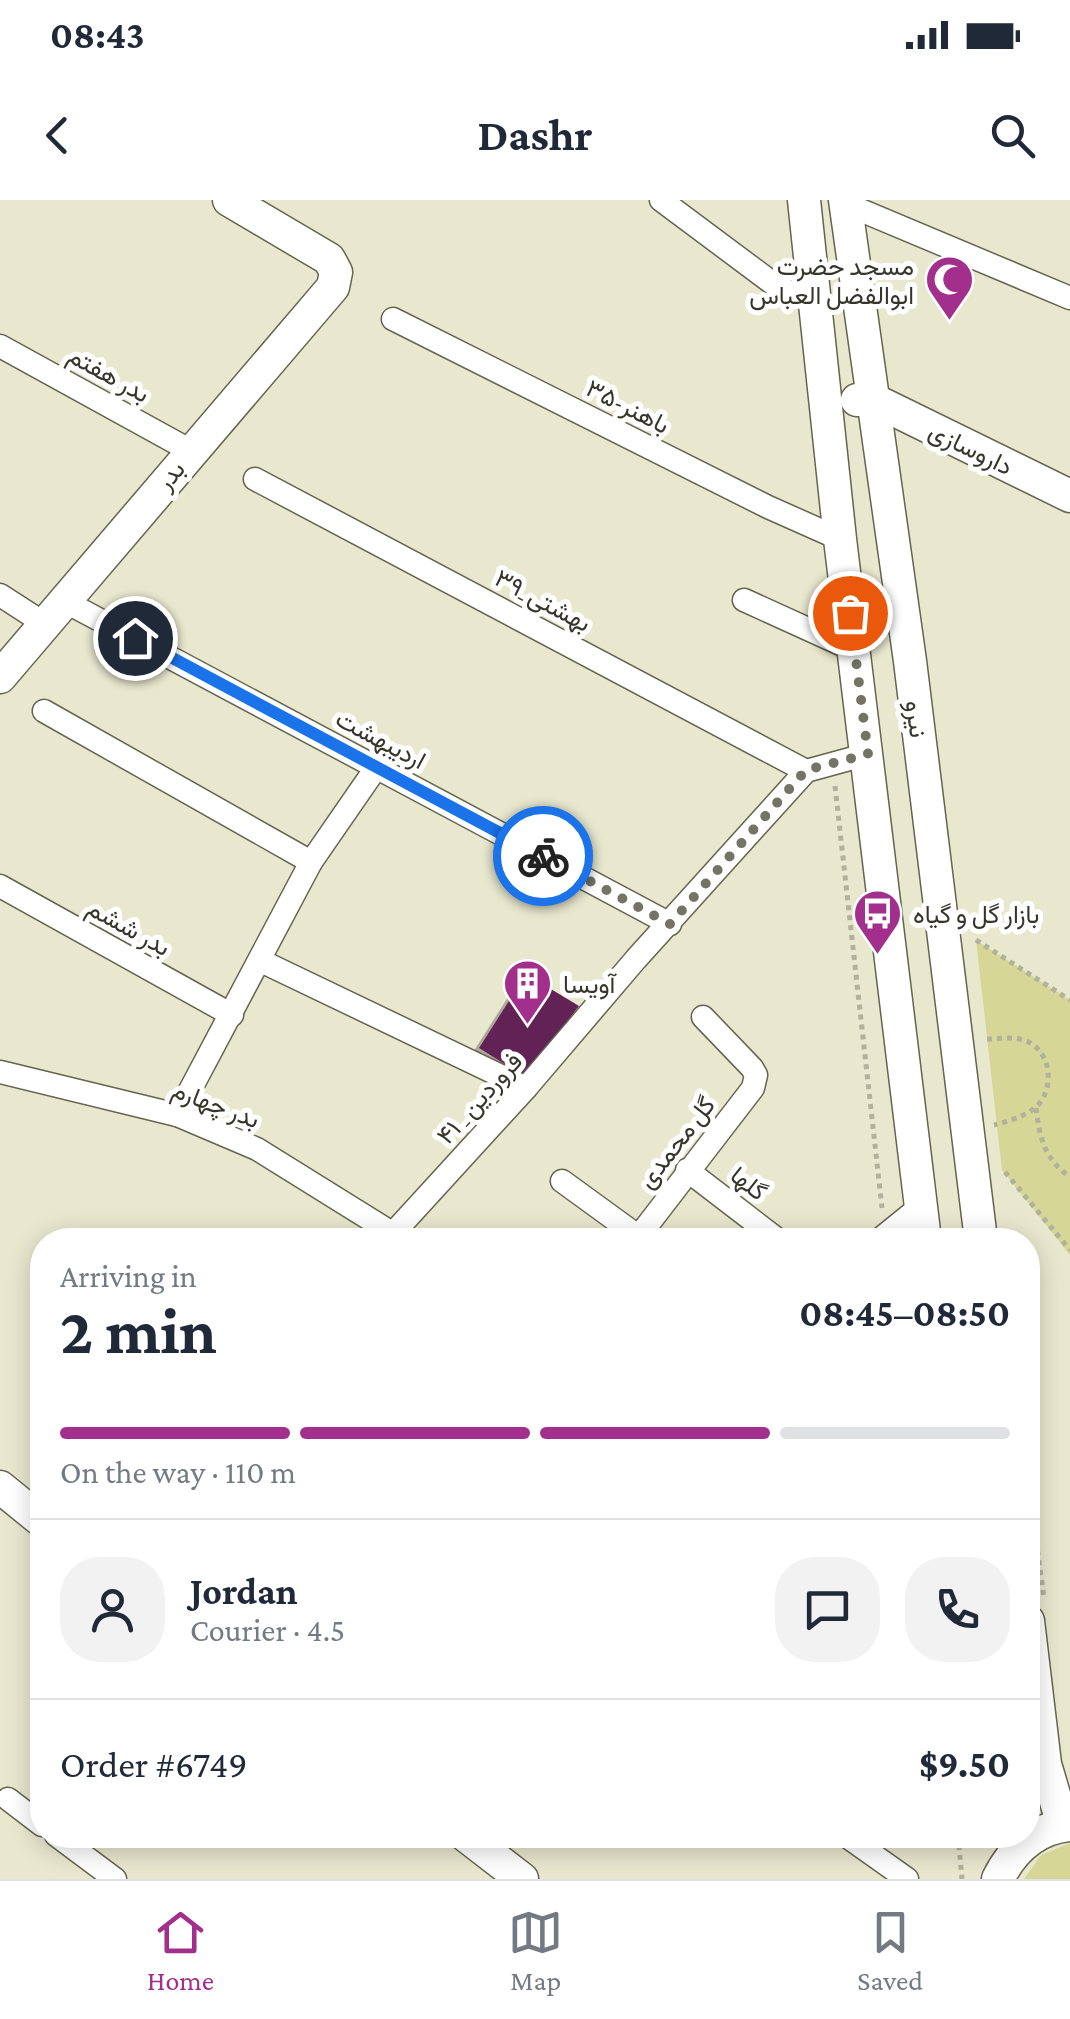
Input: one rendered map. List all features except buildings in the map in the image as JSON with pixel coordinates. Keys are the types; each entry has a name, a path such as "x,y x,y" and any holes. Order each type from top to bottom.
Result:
{"main road":[{"name":"بدر","path":"0,677 333,287 336,272 329,259 229,200"},
{"path":"804,200 840,539 924,1228"},
{"name":"نیرو","path":"846,202 910,661 980,1228"},
{"path":"825,401 872,400"},
{"name":"داروسازی","path":"872,400 1070,496"},
{"path":"0,1488 30,1512"},
{"path":"1040,1773 1067,1825 1040,1833"},
{"path":"482,1848 522,1879"},
{"path":"997,1848 999,1878"},
{"path":"999,1878 1019,1848"}],"street":[{"path":"661,200 775,285 814,303"},
{"path":"846,202 1070,298"},
{"name":"۳۵-باهنر","path":"393,319 840,539"},
{"name":"بدر هفتم","path":"0,346 191,450"},
{"name":"۳۹_بهشتی","path":"254,479 806,770"},
{"path":"0,596 56,613"},
{"path":"744,600 854,650"},
{"name":"اردیبهشت","path":"56,613 376,768 670,924"},
{"path":"44,711 312,862"},
{"path":"806,770 868,754"},
{"path":"176,1115 312,862 376,768"},
{"name":"۴۱ _فروردین","path":"398,1228 806,770"},
{"name":"بدر ششم","path":"0,886 232,1015"},
{"path":"260,960 526,1088"},
{"name":"گل محمدی","path":"645,1228 753,1088 756,1076 752,1068 703,1017"},
{"name":"بدر چهارم","path":"0,1072 176,1115 257,1149 376,1228"},
{"name":"گلها","path":"687,1170 762,1228"},
{"path":"562,1181 625,1228"},
{"path":"894,1228 921,1206"},
{"path":"8,1799 30,1816"},
{"path":"73,1848 115,1879"},
{"path":"863,1848 907,1879"}],"path":[{"path":"832,764 881,1228"},
{"path":"977,960 976,940 1070,1000"},
{"path":"983,1054 982,1038 1020,1039 1040,1050 1048,1069 1044,1096 1036,1108 991,1126 989,1112"},
{"path":"1036,1108 1038,1129 1050,1163 1070,1177"},
{"path":"994,1160 1070,1250"},
{"path":"959,1848 962,1879"}],"green space":[{"path":"976,940 1070,1000 1070,1255 1002,1170"},
{"path":"1070,1843 1070,1879 1024,1879 1041,1855"}],"way so far":[{"path":"543,856 670,924 806,770 868,754 850,613"}],"place":[{"name":"مسجد حضرت ابوالفضل العباس","path":"949,322"},
{"name":"بازار گل و گیاه","path":"878,956"},
{"name":"آویسا","path":"528,1026"}],"route":[{"path":"135,638 543,856"}]}
